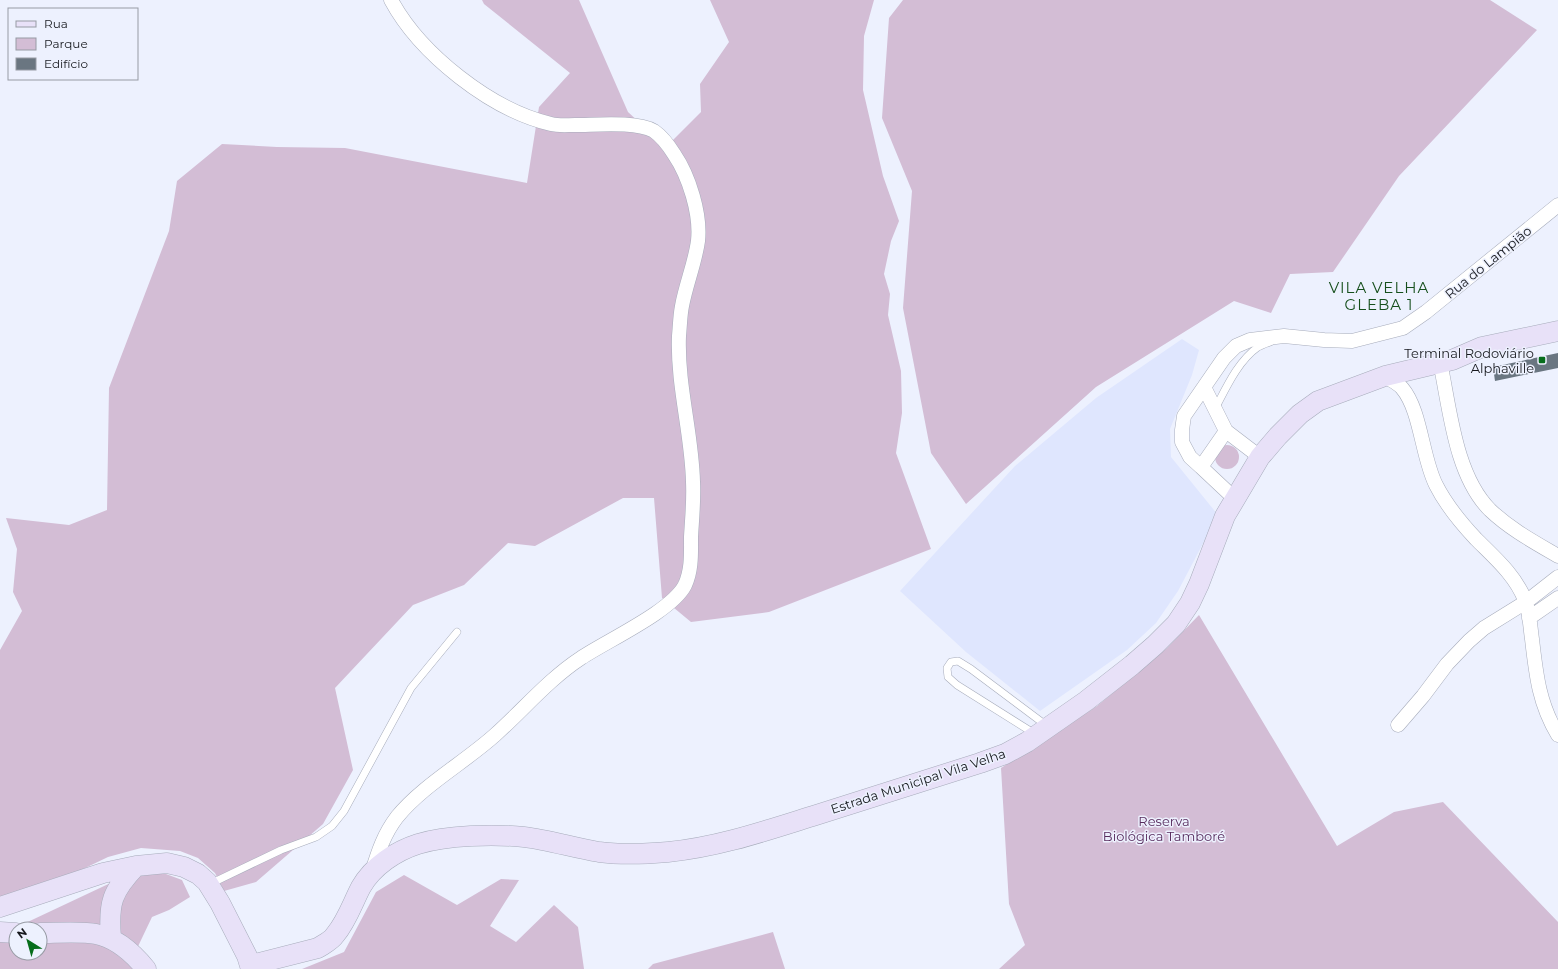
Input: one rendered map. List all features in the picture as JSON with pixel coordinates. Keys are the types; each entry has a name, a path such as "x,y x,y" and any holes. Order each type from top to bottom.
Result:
{"main road":[{"name":"Estrada Municipal Vila Velha","path":"251,967 318,948 326,943 335,936 341,927 362,885 372,873 383,862 398,852 419,844 447,838 488,836 523,837 599,852 631,854 667,852 698,848 750,835 1005,754 1042,731 1132,665 1176,624 1190,603 1199,584 1214,540 1234,498 1260,457 1300,414 1318,401 1385,376 1452,360 1482,347 1558,331"},
{"path":"0,907 103,873 136,866 167,863 184,867 198,874 208,885 220,903 251,967"},
{"path":"110,938 109,918 114,895 123,880 136,866"},
{"path":"48,933 95,933 110,938 129,950 146,969"}],"street":[{"path":"372,873 382,842 396,818 411,802 494,736 551,681 579,659 656,613 674,600 685,585 690,568 693,481 680,371 679,338 682,306 698,237 698,221 692,190 675,154 654,132 639,127 617,124 554,126 519,113 490,97 449,70 416,38 400,17 391,0"},
{"name":"Rua do Lampião","path":"1234,498 1201,467 1186,450 1182,442 1182,430 1184,416 1224,358 1236,346 1250,340 1284,336 1352,341 1403,328 1426,312 1558,205"},
{"path":"1440,362 1458,448 1472,486 1490,510 1506,524 1524,537 1558,556"},
{"path":"1385,376 1402,388 1411,403 1430,470 1436,486 1446,502 1460,520 1510,574 1519,587 1526,602 1540,693 1545,709 1558,735"},
{"path":"1204,387 1226,431 1260,457"},
{"path":"1201,467 1226,431"},
{"path":"1398,725 1423,696 1447,664 1469,641 1484,628 1526,602 1558,577"},
{"path":"1529,618 1558,598"}],"lane":[{"path":"1215,410 1229,382 1244,362 1258,347 1284,336"},
{"path":"208,885 280,850 316,837 332,826 344,811 411,688 457,632"},
{"path":"958,661 971,669 1042,731 957,685 948,677 947,668 951,662 958,661"}],"shaded area":[{"path":"1182,339 1199,350 1192,375 1170,429 1171,457 1218,515 1178,591 1156,623 1127,650 1040,711 966,652 900,591 1015,466 1096,398"}],"green space":[{"path":"482,0 579,0 628,112 666,147 701,112 700,84 729,42 710,0 874,0 864,36 863,90 883,176 899,221 891,241 884,274 890,294 888,315 901,371 902,413 896,453 931,549 769,612 691,622 662,598 654,498 623,498 535,546 508,543 464,585 413,605 335,688 353,770 323,824 256,882 224,891 215,873 198,858 180,851 141,848 108,857 0,909 0,650 22,611 13,592 17,549 6,518 69,525 107,510 109,388 169,231 177,181 222,144 277,147 345,148 527,183 539,107 570,73 484,4"},
{"path":"903,0 1490,0 1537,30 1399,176 1333,272 1290,274 1271,313 1234,301 1096,387 966,504 931,453 903,308 912,191 882,118 889,18"},
{"path":"1227,445 1232,446 1238,452 1238,462 1232,468 1227,469 1222,468 1216,462 1215,457 1216,452 1222,446"},
{"name":"Reserva Biológica Tamboré","path":"1199,615 1337,846 1394,812 1443,802 1558,922 1558,969 999,969 1025,945 1009,904 1001,768 1097,706 1167,648"},
{"path":"147,874 166,874 182,880 190,897 169,910 152,917 132,959 138,969 0,969 0,935 8,931 8,961 48,961 48,921 30,921 119,879"},
{"path":"404,875 457,905 501,879 519,880 490,926 516,942 554,905 578,927 584,969 302,969 344,952 376,892"},
{"path":"773,932 785,969 648,969 653,964"}],"building":[{"name":"Terminal Rodoviário Alphaville","path":"1558,353 1558,368 1495,381 1493,367"}],"place":[{"name":"Terminal Rodoviário Alphaville","path":"1542,360"}],"district":[{"name":"VILA VELHA GLEBA 1","path":"1379,296"}]}
